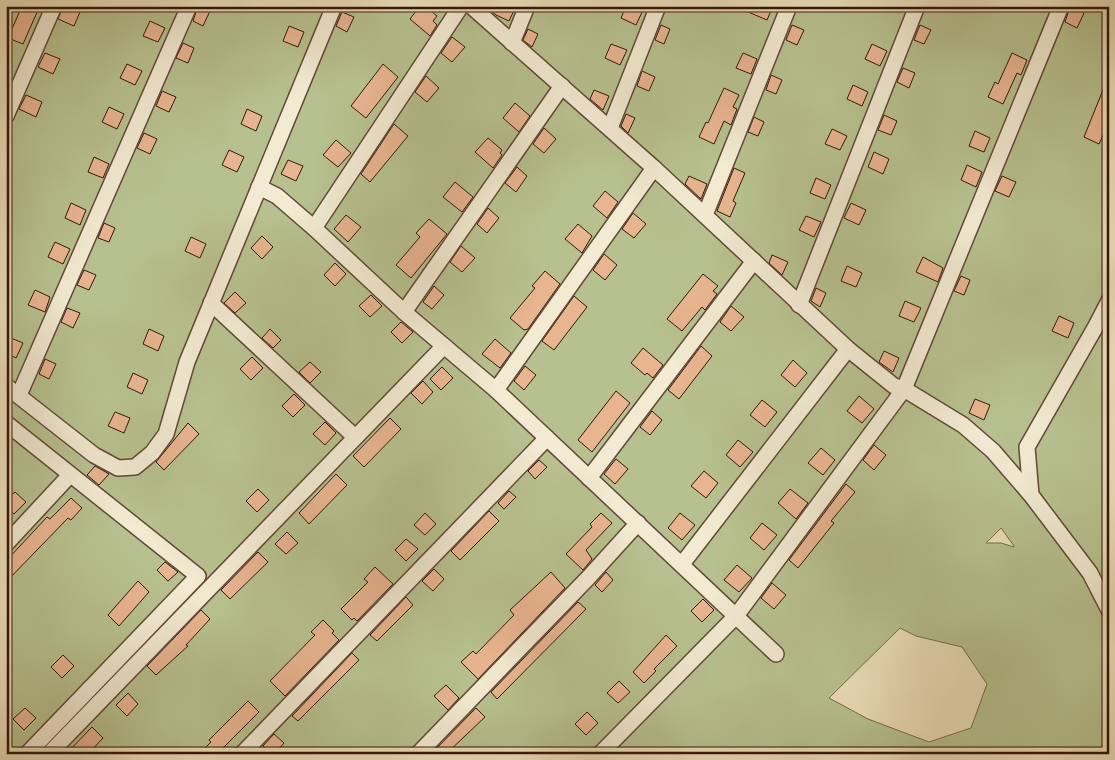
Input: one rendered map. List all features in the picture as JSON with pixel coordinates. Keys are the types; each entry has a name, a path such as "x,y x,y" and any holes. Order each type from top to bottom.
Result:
{"street":[{"path":"6,116 54,6"},
{"path":"189,6 12,391 94,456 118,468 136,467 152,453 166,434 186,362 334,6"},
{"path":"314,228 461,6"},
{"path":"471,6 654,168 848,349 894,386 904,389 963,425 993,451 1031,495 1090,573 1109,610"},
{"path":"512,43 527,6"},
{"path":"610,128 658,6"},
{"path":"705,215 789,6"},
{"path":"799,305 917,6"},
{"path":"600,754 736,616 904,389 1061,6"},
{"path":"404,312 562,86"},
{"path":"496,390 654,168"},
{"path":"259,187 277,196 404,312 496,390 776,654"},
{"path":"590,478 754,261"},
{"path":"1031,495 1027,447 1109,301"},
{"path":"211,303 355,437"},
{"path":"49,754 444,346"},
{"path":"682,564 848,349"},
{"path":"6,422 198,576 27,754"},
{"path":"242,754 547,438"},
{"path":"6,544 70,475"},
{"path":"418,754 638,524"}],"green space":[{"path":"6,6 1109,6 1109,754 6,754","holes":["1001,528 1014,546 1014,547 1001,543 986,543","900,628 916,636 962,647 987,684 971,728 929,742 868,719 829,698"]}],"building":[{"path":"22,6 44,6 41,12 38,10 23,44 8,38"},
{"path":"63,6 80,12 74,26 58,19"},
{"path":"198,6 210,11 203,26 193,21"},
{"path":"420,6 425,6 437,16 433,21 437,25 430,36 410,19"},
{"path":"485,6 516,6 509,21 496,15"},
{"path":"626,6 634,6 643,10 636,25 621,18"},
{"path":"734,6 773,6 767,20"},
{"path":"1070,7 1084,13 1077,28 1065,22"},
{"path":"342,12 354,17 347,32 336,26"},
{"path":"150,21 165,28 158,42 143,36"},
{"path":"661,25 670,29 664,44 655,40"},
{"path":"792,25 804,30 797,45 786,40"},
{"path":"920,25 931,30 924,44 914,40"},
{"path":"289,26 304,32 298,47 283,41"},
{"path":"528,29 538,34 532,47 523,40"},
{"path":"452,37 465,47 452,62 441,53"},
{"path":"183,43 194,48 188,63 176,58"},
{"path":"611,44 627,50 620,65 605,58"},
{"path":"872,44 887,51 880,66 865,59"},
{"path":"45,53 60,59 53,74 38,67"},
{"path":"743,53 757,59 751,74 736,68"},
{"path":"1012,53 1027,60 1021,75 1017,73 1003,104 988,97 995,82 998,84"},
{"path":"127,64 142,71 135,85 120,78"},
{"path":"383,64 398,77 366,118 351,106"},
{"path":"903,68 915,73 909,88 897,82"},
{"path":"642,71 655,77 649,91 637,86"},
{"path":"771,75 782,80 776,94 766,90"},
{"path":"1109,75 1109,122 1099,144 1084,137"},
{"path":"426,76 439,88 427,102 415,92"},
{"path":"853,85 868,92 862,106 847,99"},
{"path":"724,88 739,95 733,107 737,109 731,125 724,121 714,144 699,137 706,122 708,123"},
{"path":"594,90 609,96 603,110 590,99"},
{"path":"162,91 176,97 169,112 156,106"},
{"path":"26,95 42,102 36,117 19,109"},
{"path":"515,103 530,116 519,132 503,118"},
{"path":"109,107 124,114 117,129 102,122"},
{"path":"247,109 262,116 256,131 241,124"},
{"path":"626,114 635,118 628,133 621,126"},
{"path":"884,115 897,121 891,135 878,130"},
{"path":"754,117 764,122 758,136 748,132"},
{"path":"394,124 408,136 370,182 361,174"},
{"path":"544,128 556,139 544,153 533,144"},
{"path":"832,129 847,136 840,150 825,144"},
{"path":"975,131 990,138 984,152 969,146"},
{"path":"144,133 157,139 150,154 137,148"},
{"path":"488,138 502,150 500,153 502,155 493,168 475,152"},
{"path":"336,140 351,153 338,167 323,155"},
{"path":"229,150 244,157 237,172 222,165"},
{"path":"874,152 889,159 883,174 868,167"},
{"path":"94,157 109,164 103,178 88,172"},
{"path":"288,160 303,166 296,181 281,174"},
{"path":"967,165 982,172 976,187 961,180"},
{"path":"517,167 527,176 516,192 505,183"},
{"path":"734,168 745,173 733,201 736,203 730,217 717,211"},
{"path":"689,176 707,184 701,199 685,184"},
{"path":"1002,176 1016,182 1009,197 995,191"},
{"path":"816,178 831,185 825,199 810,193"},
{"path":"455,182 473,197 462,212 443,197"},
{"path":"605,191 618,202 607,218 593,206"},
{"path":"71,203 86,210 80,225 65,218"},
{"path":"851,203 866,210 859,225 844,218"},
{"path":"488,208 499,218 487,233 477,224"},
{"path":"633,213 646,224 634,238 622,229"},
{"path":"346,215 361,227 348,242 334,229"},
{"path":"806,216 821,222 814,237 799,230"},
{"path":"429,219 447,234 411,278 396,265 420,237 416,233"},
{"path":"104,223 115,228 109,242 98,238"},
{"path":"578,224 592,236 582,253 565,239"},
{"path":"262,236 273,247 262,259 251,248"},
{"path":"191,237 206,244 200,258 185,251"},
{"path":"55,242 70,249 63,264 48,257"},
{"path":"461,246 475,258 462,272 450,262"},
{"path":"604,254 617,265 605,280 593,270"},
{"path":"772,255 788,262 782,275 769,263"},
{"path":"923,257 943,268 938,282 916,272"},
{"path":"335,263 346,274 335,286 324,275"},
{"path":"847,266 862,273 856,287 841,281"},
{"path":"84,270 96,275 89,290 77,285"},
{"path":"545,271 560,284 528,329 524,330 510,318 535,288 532,286"},
{"path":"703,274 718,286 713,291 717,294 705,310 702,307 682,331 667,319"},
{"path":"961,276 970,280 964,295 954,291"},
{"path":"434,286 444,295 432,309 423,302"},
{"path":"816,288 826,293 820,307 811,301"},
{"path":"35,290 50,297 45,312 28,305"},
{"path":"235,292 246,303 235,313 224,303"},
{"path":"371,295 382,306 370,317 359,306"},
{"path":"574,296 587,307 554,350 542,341"},
{"path":"905,301 921,308 914,322 899,316"},
{"path":"731,306 744,317 731,331 720,322"},
{"path":"67,308 80,313 73,328 61,322"},
{"path":"1059,316 1074,323 1068,338 1052,331"},
{"path":"401,322 413,332 402,343 391,332"},
{"path":"149,329 164,336 158,351 143,344"},
{"path":"270,329 281,340 273,348 262,338"},
{"path":"6,336 23,343 16,358 6,353"},
{"path":"495,339 511,353 500,368 482,354"},
{"path":"701,346 712,356 679,399 668,390"},
{"path":"643,348 663,365 653,378 647,373 645,375 631,363"},
{"path":"884,351 899,358 893,372 879,362"},
{"path":"252,357 263,368 251,380 240,369"},
{"path":"45,359 56,364 49,379 39,374"},
{"path":"793,360 807,373 795,387 781,375"},
{"path":"310,362 321,372 310,383 299,372"},
{"path":"525,366 536,375 524,390 514,381"},
{"path":"442,367 453,378 441,390 430,379"},
{"path":"133,373 148,380 142,394 127,387"},
{"path":"423,381 433,392 422,404 411,393"},
{"path":"616,391 630,403 592,452 578,440"},
{"path":"294,394 305,405 293,417 282,406"},
{"path":"859,396 874,409 862,423 847,411"},
{"path":"975,399 990,405 984,420 969,413"},
{"path":"762,400 777,412 765,427 750,415"},
{"path":"652,411 662,420 650,435 640,427"},
{"path":"115,412 130,418 124,433 108,426"},
{"path":"390,418 401,429 364,467 353,456"},
{"path":"325,422 336,433 325,445 313,434"},
{"path":"188,423 199,434 164,470 156,462"},
{"path":"738,440 753,452 740,467 726,455"},
{"path":"874,445 886,455 874,470 863,460"},
{"path":"821,448 835,460 823,475 808,463"},
{"path":"616,459 628,469 615,484 604,474"},
{"path":"539,460 547,467 535,479 528,471"},
{"path":"95,466 109,474 99,485 87,475"},
{"path":"704,471 718,483 706,498 691,486"},
{"path":"336,474 347,485 309,524 299,513"},
{"path":"846,484 855,492 831,521 834,523 798,568 789,560"},
{"path":"258,489 269,500 257,512 246,501"},
{"path":"790,489 808,503 796,519 778,503"},
{"path":"509,491 516,497 504,509 498,503"},
{"path":"15,492 26,502 14,514 6,507 6,500"},
{"path":"71,498 82,508 71,520 68,518 6,582 6,561 47,517 50,519"},
{"path":"489,511 499,521 460,560 451,551"},
{"path":"425,513 436,524 425,535 414,525"},
{"path":"601,513 612,523 586,550 592,559 583,570 566,554 592,527 590,524"},
{"path":"680,513 695,525 682,540 668,528"},
{"path":"762,523 777,535 764,550 750,538"},
{"path":"287,532 298,543 286,554 275,544"},
{"path":"406,539 418,549 406,561 395,550"},
{"path":"258,552 268,562 230,599 221,590"},
{"path":"165,562 178,572 168,581 157,570"},
{"path":"737,565 752,578 739,592 724,580"},
{"path":"375,567 393,584 357,621 354,618 352,620 341,609 368,582 364,579"},
{"path":"434,569 444,579 433,591 422,581"},
{"path":"551,572 565,588 478,679 461,662 473,651 476,654 514,615 510,610"},
{"path":"606,572 613,580 602,592 595,585"},
{"path":"138,581 149,592 119,626 108,615"},
{"path":"772,583 786,595 774,609 761,598"},
{"path":"406,597 413,605 377,641 370,635"},
{"path":"703,599 714,610 702,622 691,611"},
{"path":"578,602 586,609 497,699 491,692"},
{"path":"201,610 210,619 186,645 188,646 156,675 147,666"},
{"path":"323,620 334,631 332,633 339,640 285,696 270,681 315,635 311,632"},
{"path":"666,635 677,646 654,669 656,671 644,683 633,672"},
{"path":"352,653 359,660 298,721 292,716"},
{"path":"63,655 74,666 62,678 51,667"},
{"path":"619,681 630,692 618,703 607,693"},
{"path":"446,685 459,698 448,710 434,696"},
{"path":"128,693 138,704 127,716 116,705"},
{"path":"248,701 259,712 217,754 199,754 211,742 209,740"},
{"path":"25,708 36,718 24,730 13,719"},
{"path":"476,708 485,717 446,754 431,754"},
{"path":"587,712 598,723 586,735 575,724"},
{"path":"92,727 103,738 88,754 66,754"},
{"path":"274,734 284,743 274,754 271,754 263,746"}]}
